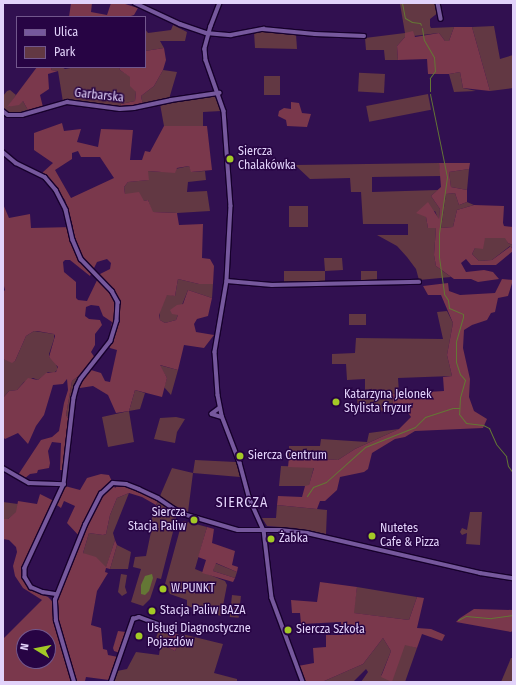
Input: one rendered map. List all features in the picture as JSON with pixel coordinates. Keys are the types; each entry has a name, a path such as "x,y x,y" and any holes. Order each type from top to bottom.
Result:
{"street":[{"path":"136,3 180,24 208,33 231,35 259,29 310,34 364,36"},
{"path":"220,3 208,33 205,49 206,60 219,93 225,119 231,197 227,281 215,352 220,408 240,463 251,502 264,530 274,602 303,682"},
{"path":"438,3 441,19"},
{"name":"Garbarska","path":"3,111 8,115 22,115 67,102 120,110 219,93"},
{"path":"3,152 16,163 45,177 61,196 78,254 94,274 112,291 118,302 117,321 111,341 81,379 77,387 64,484 24,571 26,580 32,587 42,592 56,594"},
{"path":"227,281 272,286 419,282"},
{"path":"220,408 212,414 222,417"},
{"path":"3,468 29,483 64,484"},
{"path":"74,682 56,620 56,594 88,518 101,494 113,483 126,484 150,494 180,513 238,530 290,531 321,536 480,573 513,578"},
{"path":"111,682 133,619 139,617 161,625"}],"green space":[{"path":"436,3 439,12 430,19 430,26 431,28 454,27 449,41 445,41 439,33 405,37 397,46 398,60 385,60 384,50 366,50 365,38 405,33 400,4"},
{"path":"173,25 187,32 185,41 160,41 164,48 146,51 146,30 148,33 171,30"},
{"path":"494,26 500,59 513,55 513,88 490,91 472,27"},
{"path":"262,31 296,34 297,49 255,48 254,32"},
{"path":"52,68 119,68 131,77 136,92 135,101 121,104 120,108 63,102 58,71 51,70"},
{"path":"163,70 177,72 169,99 143,105 141,96 154,86"},
{"path":"460,72 463,88 476,91 454,92 449,74"},
{"path":"359,73 385,74 384,93 358,92"},
{"path":"264,76 280,76 280,95 264,95"},
{"path":"10,90 16,95 8,107 23,101 29,112 12,115 3,110 3,96"},
{"path":"428,94 431,110 369,122 366,106"},
{"path":"216,95 221,111 203,112 203,126 164,126 160,104"},
{"path":"439,163 441,176 372,177 372,192 438,190 431,196 440,209 439,221 435,211 426,217 428,228 436,228 434,255 436,266 451,277 419,280 416,269 397,246 377,235 408,235 408,224 363,224 361,192 351,192 350,178 310,179 295,165"},
{"path":"189,166 192,172 205,171 206,180 188,182 187,192 207,191 210,211 177,213 152,212 148,200 144,201 125,194 124,187 128,182 148,180 148,171 161,172"},
{"path":"469,169 467,190 451,187 449,172"},
{"path":"455,193 459,205 467,202 474,205 457,210 453,227 441,228 446,194"},
{"path":"289,206 308,206 308,227 289,227"},
{"path":"485,238 506,238 508,243 513,245 513,248 510,246 492,260 479,261 472,254 475,248"},
{"path":"324,258 342,258 343,270 325,271"},
{"path":"284,271 325,271 325,283 284,284"},
{"path":"361,271 377,271 377,283 361,283"},
{"path":"178,279 199,284 213,284 212,298 188,290 176,320 165,323 160,320 159,309 167,294 175,296"},
{"path":"447,311 453,323 447,355 452,376 398,378 399,393 392,394 394,411 358,412 357,396 348,392 365,392 365,379 347,380 346,364 332,364 332,354 355,353 356,338 443,339 437,312"},
{"path":"349,314 366,314 366,325 349,325"},
{"path":"34,331 54,334 49,357 55,362 58,369 54,373 48,372 38,380 33,378 24,382 17,390 9,391 3,398 3,359 12,362 15,361 26,336"},
{"path":"159,365 178,370 171,395 164,387 167,378"},
{"path":"77,377 79,380 75,386 70,422 66,415 72,381"},
{"path":"135,390 145,393 140,409 129,411"},
{"path":"129,411 134,442 108,447 102,417"},
{"path":"176,417 185,419 177,432 175,443 154,439 160,418"},
{"path":"399,429 355,449 338,460 289,457 289,446 320,446 321,439 367,442 369,433"},
{"path":"195,460 236,462 240,477 193,473"},
{"path":"281,466 314,467 309,486 279,486"},
{"path":"172,468 193,473 188,512 171,504 160,496"},
{"path":"129,493 113,533 115,540 106,568 83,553 89,533 106,534 110,515 117,498"},
{"path":"158,501 176,515 176,520 161,579 157,578 150,599 143,606 131,602 141,569 133,567 135,557 146,556 152,527 149,526"},
{"path":"3,502 18,504 17,512 8,519 3,519"},
{"path":"277,505 327,510 326,534 295,528 267,526 262,518 276,518"},
{"path":"470,512 482,512 480,545 466,544 467,533 462,535 460,532 462,528 467,530"},
{"path":"184,521 207,527 195,569 225,581 227,585 221,616 187,606 187,600 170,594 165,584 182,522"},
{"path":"117,545 131,552 128,569 110,569"},
{"path":"215,563 237,572 235,578 213,571"},
{"path":"121,574 127,575 125,587 127,593 122,596 118,592"},
{"path":"357,587 417,597 409,620 353,613"},
{"path":"232,595 241,596 239,618 230,617"},
{"path":"160,627 170,630 165,646 175,651 182,634 223,644 214,673 237,679 237,682 114,682 117,671 127,669 136,652 159,655 160,648 153,646"},
{"path":"383,638 391,651 381,676 405,644 417,648 405,682 361,682 368,672 366,669 353,682 322,682 363,664"},
{"path":"511,658 513,658 513,682 501,682"}],"shaded area":[{"path":"71,3 92,3 91,12 107,15 111,3 122,3 138,8 134,15 131,16 69,16"},
{"path":"454,27 472,27 490,91 463,88 460,72 449,74 428,74 427,59 398,60 397,46 405,37 405,33 413,31 415,37 439,33 445,41 449,41"},
{"path":"164,48 166,60 163,70 154,86 141,96 143,105 120,108 121,104 135,101 136,92 130,86 130,77 119,68 146,68 146,51"},
{"path":"36,68 52,68 51,70 58,71 48,74 49,89 40,95 43,107 29,112 23,101 19,105 7,107"},
{"path":"291,102 299,103 302,113 311,114 307,127 287,126 286,120 278,116 279,111 284,108 291,109"},
{"path":"62,123 64,131 81,129 77,142 98,147 101,129 133,130 130,160 142,160 145,151 150,152 164,126 207,126 212,170 191,172 189,166 177,168 175,173 148,171 149,180 128,182 124,187 125,194 139,192 144,201 148,200 153,212 177,213 179,225 203,224 202,258 210,259 214,266 213,284 199,284 178,279 175,296 167,295 159,315 160,320 165,323 176,320 178,315 172,314 170,310 177,305 183,304 188,290 212,298 208,316 197,319 194,324 196,332 214,335 204,348 184,345 178,370 160,365 167,378 162,397 135,390 129,411 116,413 108,395 93,386 80,388 75,386 79,380 77,377 72,381 66,415 70,422 67,428 64,470 60,470 61,443 52,442 48,451 50,463 49,468 38,470 37,473 30,474 24,479 18,475 41,440 52,437 59,431 68,390 67,379 63,384 53,385 44,415 36,426 28,444 18,433 5,439 3,437 3,398 9,391 17,390 28,378 38,380 46,373 56,372 58,367 49,357 55,336 54,334 37,331 34,331 26,336 15,361 12,363 3,359 3,292 5,290 3,282 3,204 9,218 30,214 31,228 73,227 65,200 42,173 53,163 34,150 34,133","holes":["78,151 81,157 100,157 114,178 71,198 55,170 72,159 72,153","107,259 111,263 110,269 100,274 87,301 78,300 76,298 76,282 64,272 63,262 65,260 70,260 90,276 97,262","91,305 99,306 103,316 112,322 108,344 110,348 117,350 110,382 105,381 101,373 91,370 88,367 95,358 91,352 95,345 95,334 102,325 100,320 89,319 85,316 86,307"]},
{"path":"439,163 470,163 469,169 449,172 451,187 467,190 467,202 459,205 455,193 446,194 441,228 453,227 457,210 474,205 504,206 503,223 504,226 513,227 513,245 508,243 505,238 485,238 483,249 475,248 472,254 479,261 492,260 511,246 513,251 496,265 471,265 466,259 461,263 466,272 484,270 493,272 499,279 478,282 471,279 454,279 436,266 434,255 436,228 428,228 426,217 416,213 428,202 439,219 440,209 431,196 441,187"},
{"path":"502,279 513,280 508,296 498,298 495,312 491,313 487,320 472,325 464,330 463,348 470,379 469,397 474,411 487,419 483,428 415,431 405,437 395,439 372,453 368,469 364,472 340,477 337,490 325,501 320,501 317,509 277,505 278,496 302,497 305,486 309,485 314,468 288,467 289,457 338,460 355,449 399,429 411,417 407,411 394,411 392,394 444,391 443,377 452,376 447,355 453,323 441,295 428,295 423,286 448,283 449,291 460,295 495,293"},
{"path":"101,474 109,475 115,488 117,486 134,488 149,494 158,501 156,505 142,497 129,493 117,498 110,515 106,534 89,533 83,553 96,557 106,567 115,540 117,545 110,569 106,568 105,572 108,573 97,591 91,625 101,628 103,649 107,650 108,655 118,657 109,680 86,677 85,681 3,682 3,639 42,600 23,588 15,576 13,566 17,552 16,547 9,540 3,539 3,519 8,519 16,512 18,501 37,504 40,494 58,503 65,486 80,490 87,478","holes":["64,501 75,506 67,523 81,538 62,587 52,601 48,597 31,590 24,581 22,571 25,560 54,503 61,508"]},
{"path":"207,527 214,529 212,543 235,551 232,565 238,567 237,572 216,563 213,571 235,578 233,582 202,573 206,560 198,557"},
{"path":"152,574 153,578 149,591 145,595 141,594 141,585 145,576"},
{"path":"320,582 357,587 354,613 409,620 417,597 424,598 417,628 431,629 445,635 442,641 422,634 417,648 405,645 392,682 381,677 391,651 383,638 363,664 322,682 304,682 298,666 314,663 313,648 326,647 326,635 342,635 341,622 301,624 300,613 292,613 291,600 317,602"},
{"path":"474,609 513,610 513,630 511,632 456,622"},
{"path":"170,630 181,636 175,651 165,646"},
{"path":"118,631 126,632 120,653 114,651 113,648"}],"waterway":[{"path":"402,3 405,18 412,22 420,23 421,25"},
{"path":"422,28 424,40 434,57 435,71 430,78 430,91"},
{"path":"430,94 447,177 439,233 439,257 444,294 448,300 449,308 463,314 456,342 456,362 460,374 465,380 460,397 459,414 466,423 483,425 489,428 496,444 506,456 508,466 513,473"},
{"path":"307,496 313,487 326,482 365,447 415,427 425,417 453,408 459,408"},
{"path":"458,620 466,616 491,618 513,615"}],"place":[{"name":"Siercza Chalakówka","path":"230,159"},
{"name":"Katarzyna Jelonek Stylista fryzur","path":"336,402"},
{"name":"Siercza Centrum","path":"240,456"},
{"name":"Siercza Stacja Paliw","path":"194,520"},
{"name":"Nutetes Cafe & Pizza","path":"372,536"},
{"name":"Żabka","path":"271,539"},
{"name":"W.PUNKT","path":"163,589"},
{"name":"Stacja Paliw BAZA","path":"152,611"},
{"name":"Siercza Szkoła","path":"288,630"},
{"name":"Usługi Diagnostyczne Pojazdów","path":"139,636"}],"district":[{"name":"SIERCZA","path":"242,503"}]}
